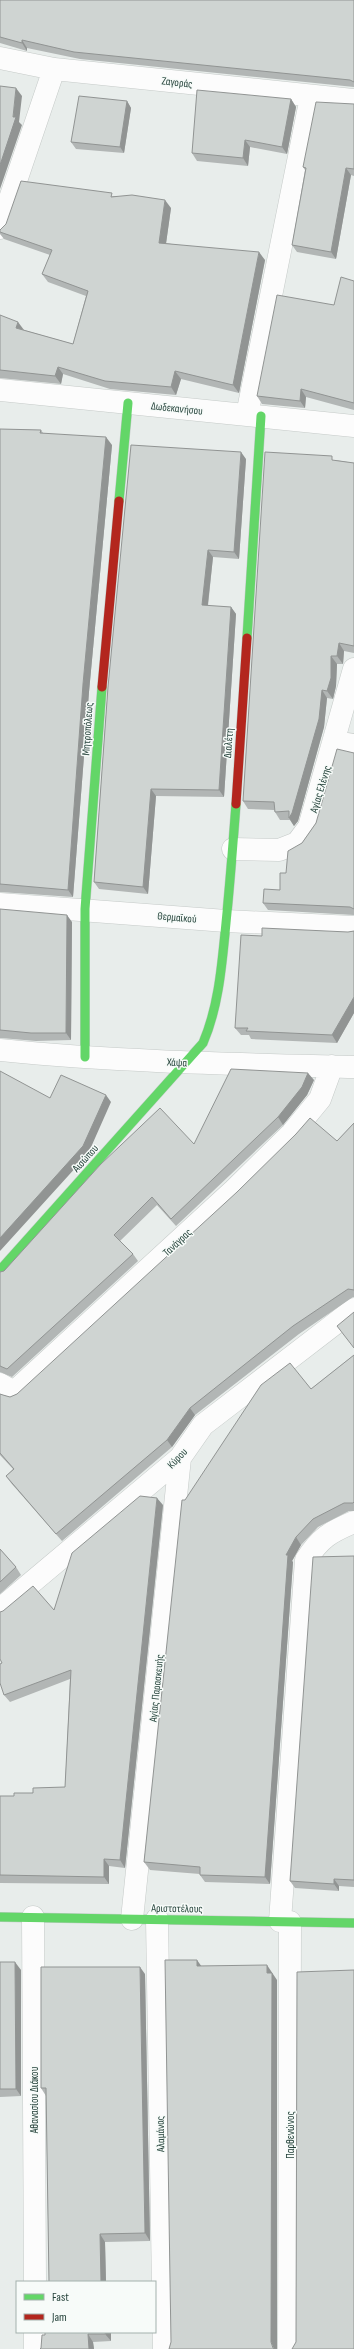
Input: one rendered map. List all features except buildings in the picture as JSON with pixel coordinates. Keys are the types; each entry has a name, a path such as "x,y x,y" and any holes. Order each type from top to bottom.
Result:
{"street":[{"name":"Ζαγοράς","path":"0,58 54,69 311,97 354,100"},
{"path":"0,228 54,69"},
{"path":"254,416 311,97"},
{"name":"Δωδεκανήσου","path":"0,390 354,426"},
{"name":"Μητροπόλεως","path":"85,1057 85,909 101,693 128,403"},
{"name":"Διαλέτη","path":"188,1062 203,1043 214,1012 226,921 233,849 254,416"},
{"name":"Αγίας Ελένης","path":"233,849 279,850 297,843 308,827 344,744 354,669"},
{"name":"Θερμαϊκού","path":"0,904 85,909 226,921 354,927"},
{"name":"Χάψα","path":"0,1050 85,1057 188,1062 354,1067"},
{"name":"Αισώπου","path":"0,1270 188,1062"},
{"name":"Τανάγρας","path":"0,1384 14,1392 234,1190 292,1133 320,1099 332,1066"},
{"name":"Κύρου","path":"0,1609 180,1458 204,1425 354,1309"},
{"name":"Αγίας Παρασκευής","path":"132,1919 180,1458"},
{"name":"Παρθενώνος","path":"289,2349 285,1922 306,1560 316,1545 330,1533 354,1522"},
{"name":"Αριστοτέλους","path":"0,1916 354,1923"},
{"name":"Αθανασίου Διάκου","path":"33,1917 35,2281"},
{"name":"Αλαμάνας","path":"157,1919 164,2349"},
{"path":"35,2333 35,2349"}],"traffic: fast":[{"path":"119,501 128,403"},
{"path":"247,638 261,416"},
{"path":"85,1057 85,909 102,687"},
{"path":"0,1270 203,1043 213,1014 221,969 236,804"},
{"path":"0,1917 354,1923"}],"traffic: jam":[{"path":"102,687 119,501"},
{"path":"236,804 247,638"}]}
